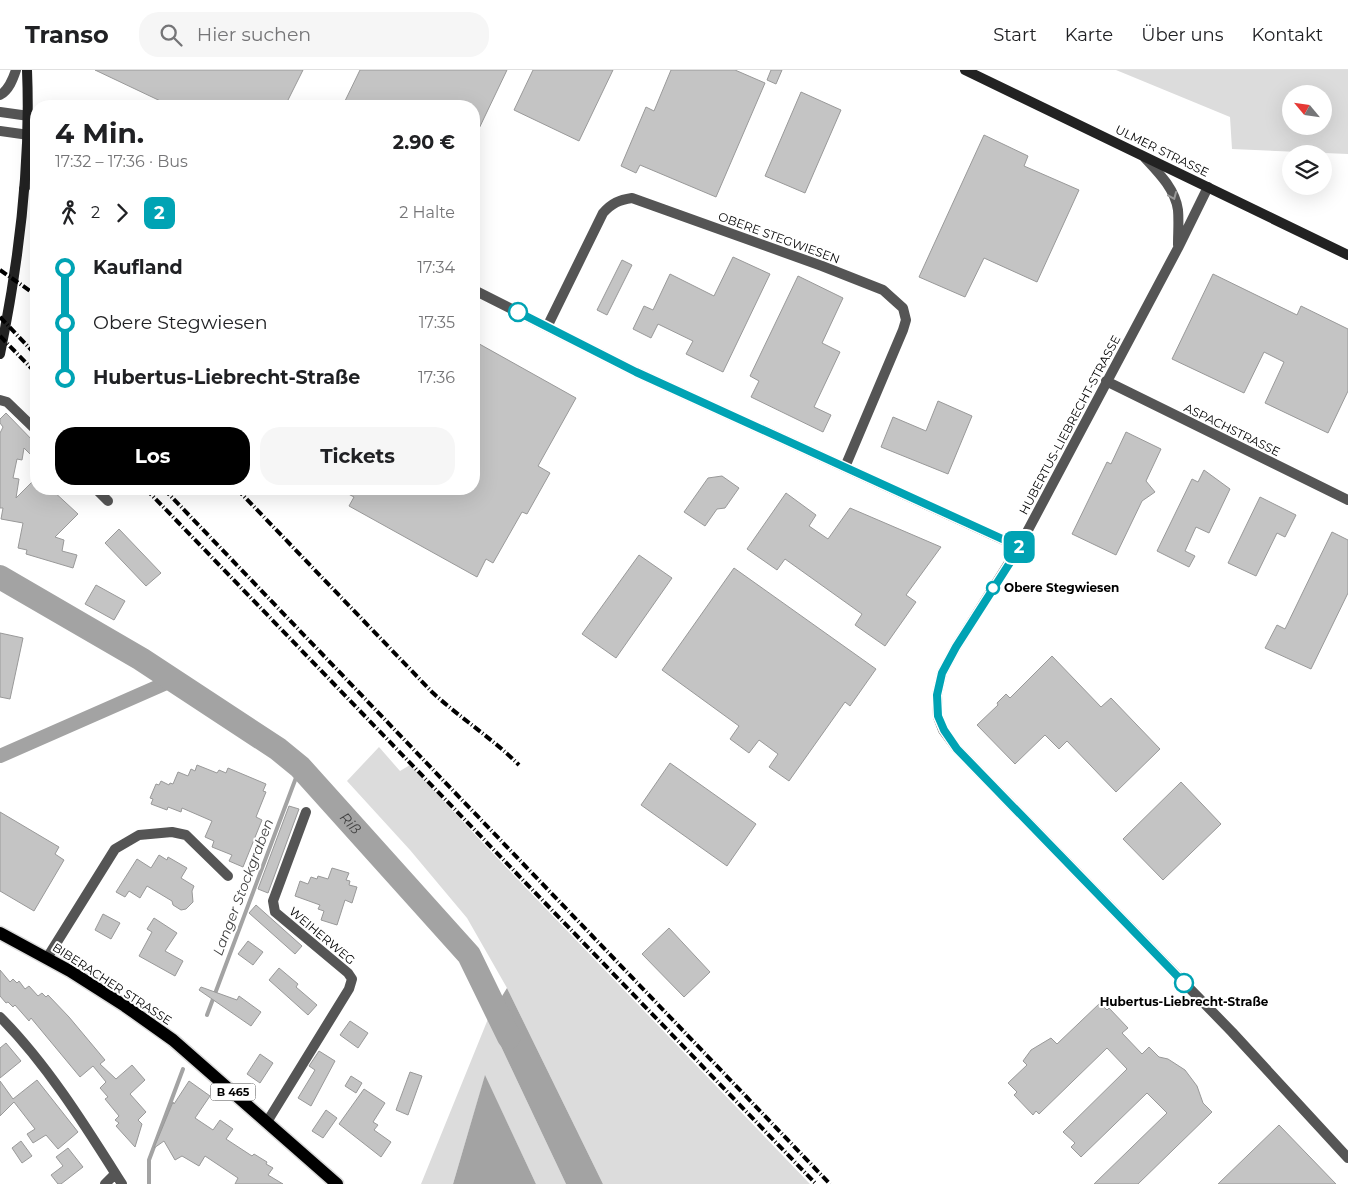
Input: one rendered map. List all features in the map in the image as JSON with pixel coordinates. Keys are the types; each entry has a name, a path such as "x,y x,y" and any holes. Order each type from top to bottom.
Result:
{"main road":[{"path":"27,70 30,100"},
{"name":"ULMER STRASSE","path":"965,70 1348,255"},
{"path":"0,354 14,280 30,148"},
{"name":"BIBERACHER STRASSE","path":"1,934 47,958 125,1006 173,1040 337,1184"}],"street":[{"path":"0,95 4,94 16,70"},
{"path":"0,112 30,116"},
{"path":"0,131 30,135"},
{"name":"HUBERTUS-LIEBRECHT-STRASSE","path":"1144,157 1165,181 1174,195 1178,210 1178,248"},
{"path":"24,188 30,180"},
{"name":"HUBERTUS-LIEBRECHT-STRASSE","path":"1208,187 1178,248 1020,547 956,647 942,673 937,695 938,716 944,730 957,749 1232,1032 1347,1155"},
{"name":"OBERE STEGWIESEN","path":"547,327 603,213 610,204 632,198 822,266 883,290 903,308 906,320 845,467"},
{"path":"480,293 636,372 1020,547"},
{"name":"ASPACHSTRASSE","path":"1106,382 1348,500"},
{"path":"0,400 7,402 30,424"},
{"path":"102,495 108,501"},
{"name":"WEIHERWEG","path":"267,1122 349,988 352,979 348,973 275,912 273,901 306,812"},
{"path":"47,958 115,849 139,834 172,832 186,835 228,876"},
{"path":"0,1017 34,1055 90,1134 122,1184"},
{"path":"105,1184 116,1174"}],"shaded area":[{"path":"1116,70 1348,70 1348,154 1332,153 1332,145 1282,145 1282,151 1232,149 1230,117"},
{"path":"379,747 400,771 410,765 810,1184 603,1184 507,988 467,918 410,850 347,781"},
{"path":"507,988 603,1184 566,1184 488,1019"},
{"path":"488,1019 566,1184 536,1184 485,1076 453,1184 421,1184"},
{"path":"485,1075 536,1184 453,1184"}],"building":[{"path":"95,70 303,70 288,100 158,100"},
{"path":"360,70 507,70 480,126 480,100 345,100"},
{"path":"533,70 613,70 579,141 514,110"},
{"path":"671,70 735,70 765,83 716,197 640,165 636,173 621,166 646,107 654,111"},
{"path":"771,70 782,70 776,84 767,80"},
{"path":"801,92 841,110 805,193 765,176"},
{"path":"984,135 1028,156 1024,166 1079,190 1037,282 984,258 965,297 919,277"},
{"path":"733,257 770,274 723,372 686,354 693,341 658,324 651,338 633,329 644,306 653,310 670,274 714,296"},
{"path":"622,260 632,265 607,315 597,310"},
{"path":"1213,274 1297,315 1301,306 1348,329 1348,391 1328,433 1265,403 1284,362 1264,352 1244,393 1172,359"},
{"path":"798,276 843,298 822,343 840,352 814,407 831,415 823,432 751,397 759,381 750,376"},
{"path":"480,344 576,398 538,466 550,473 527,514 522,512 493,563 486,559 477,577 349,506 354,497 350,495 480,495"},
{"path":"938,401 972,416 948,474 881,447 893,417 926,431"},
{"path":"6,413 30,438 30,454 24,448 22,460 17,459 13,478 19,479 16,498 30,484 30,495 57,495 78,514 55,537 64,540 62,551 77,555 73,568 26,554 27,550 18,548 23,523 1,519 3,508 0,508 0,433 3,427 0,419"},
{"path":"1126,432 1161,449 1146,481 1155,492 1142,501 1116,555 1072,534 1107,462 1111,464"},
{"path":"1204,470 1230,489 1209,533 1196,527 1185,551 1195,556 1189,567 1157,551 1192,479 1198,482"},
{"path":"722,476 739,488 725,508 717,509 705,526 684,512 708,478"},
{"path":"786,493 816,515 809,526 828,539 850,508 941,547 906,595 916,602 885,646 855,625 862,614 785,559 777,570 747,549"},
{"path":"1260,497 1296,515 1285,537 1277,533 1256,576 1228,563"},
{"path":"119,529 161,573 146,586 105,543"},
{"path":"1332,532 1348,540 1348,593 1311,669 1265,648 1277,625 1285,629"},
{"path":"639,555 672,578 616,658 582,634"},
{"path":"734,568 876,669 850,706 845,702 789,781 769,767 778,754 759,740 749,753 730,739 739,726 662,670"},
{"path":"96,585 125,601 114,620 85,604"},
{"path":"0,633 23,638 10,699 0,697"},
{"path":"1052,656 1101,707 1111,698 1160,749 1116,792 1067,741 1059,749 1045,735 1015,764 977,725 998,705 997,703 1006,694 1010,698"},
{"path":"670,763 756,824 727,866 641,805"},
{"path":"197,765 217,773 219,770 226,773 228,768 266,784 263,791 266,792 256,817 262,820 243,867 229,861 232,855 212,847 214,841 205,837 212,821 182,808 181,812 168,807 167,810 151,804 153,799 150,798 156,784 159,785 161,781 169,785 170,783 173,784 178,772 188,776 191,769 195,771"},
{"path":"1181,782 1221,824 1163,880 1123,839"},
{"path":"289,806 299,809 268,893 258,889"},
{"path":"0,812 59,847 55,854 64,860 34,911 0,891"},
{"path":"159,855 167,860 168,857 187,868 181,878 194,886 192,891 193,902 186,909 181,910 173,905 172,901 147,886 140,898 129,891 125,897 116,892 137,859 151,868"},
{"path":"332,868 349,873 346,880 350,881 349,885 357,887 352,903 345,900 337,925 321,920 324,911 318,909 320,905 295,896 300,881 308,884 311,877 317,879 318,876 328,879"},
{"path":"256,905 302,946 295,954 249,913"},
{"path":"103,914 120,923 111,939 95,930"},
{"path":"154,918 177,933 165,951 183,961 175,976 139,956 152,932 147,929"},
{"path":"669,928 710,972 684,997 642,954"},
{"path":"248,941 263,952 253,965 238,954"},
{"path":"279,968 298,984 296,987 317,1005 308,1015 269,980"},
{"path":"0,970 10,982 13,979 17,983 19,981 25,989 29,986 38,996 42,993 46,997 48,995 105,1060 100,1064 116,1079 132,1065 145,1080 130,1094 146,1112 138,1120 142,1124 135,1147 116,1126 119,1123 115,1120 119,1116 105,1099 108,1097 100,1088 106,1082 93,1066 80,1077 31,1018 29,1021 15,1005 13,1007 8,1002 6,1003 0,996"},
{"path":"201,987 237,1000 239,996 261,1012 251,1026 199,990"},
{"path":"1100,1003 1107,1010 1109,1008 1128,1028 1122,1033 1142,1054 1149,1047 1159,1057 1168,1059 1185,1070 1197,1086 1203,1103 1212,1112 1138,1184 1094,1184 1167,1113 1147,1093 1081,1157 1071,1147 1075,1143 1063,1132 1127,1069 1107,1048 1039,1114 1036,1111 1033,1115 1014,1095 1017,1092 1008,1083 1027,1065 1023,1061 1031,1050 1051,1038 1057,1044"},
{"path":"350,1021 368,1033 358,1048 340,1035"},
{"path":"6,1043 21,1061 0,1078 0,1048"},
{"path":"319,1051 335,1061 311,1106 298,1098 315,1070 309,1066"},
{"path":"260,1054 273,1063 260,1083 247,1074"},
{"path":"410,1072 422,1076 408,1115 396,1110"},
{"path":"351,1076 362,1083 356,1093 345,1086"},
{"path":"37,1080 78,1132 58,1149 46,1135 33,1143 27,1134 35,1129 14,1102 0,1116 0,1081 13,1099"},
{"path":"189,1081 210,1096 195,1118 213,1130 220,1120 233,1129 226,1139 252,1156 254,1154 267,1162 266,1164 273,1168 268,1175 283,1184 235,1184 238,1178 205,1156 199,1166 182,1156 175,1160 164,1141 154,1148 173,1102 174,1104"},
{"path":"364,1089 385,1103 373,1122 378,1125 374,1130 391,1142 381,1157 339,1124"},
{"path":"326,1110 337,1118 323,1138 312,1131"},
{"path":"1279,1125 1336,1184 1218,1184"},
{"path":"21,1141 32,1156 22,1163 12,1148"},
{"path":"68,1148 83,1167 61,1184 58,1184 51,1175 63,1166 56,1157"}],"waterway":[{"name":"Riß","path":"0,577 141,659 278,749 300,767 469,955 509,1037"},
{"path":"0,756 173,680"},
{"name":"Langer Stockgraben","path":"207,1015 300,767"},
{"name":"Langer Stockgraben","path":"149,1184 149,1160 183,1069"}],"railway":[{"path":"0,270 30,291"},
{"path":"0,317 30,349"},
{"path":"0,336 30,367"},
{"path":"152,495 816,1184"},
{"path":"170,495 830,1184"},
{"path":"243,495 432,692 519,765"}],"bus line":[{"name":"2","path":"518,312 636,372 1020,547 956,647 942,673 937,695 938,716 944,730 957,749 1184,983"}],"place":[{"name":"Obere Stegwiesen","path":"993,588"},
{"name":"Hubertus-Liebrecht-Straße","path":"1184,983"}]}
